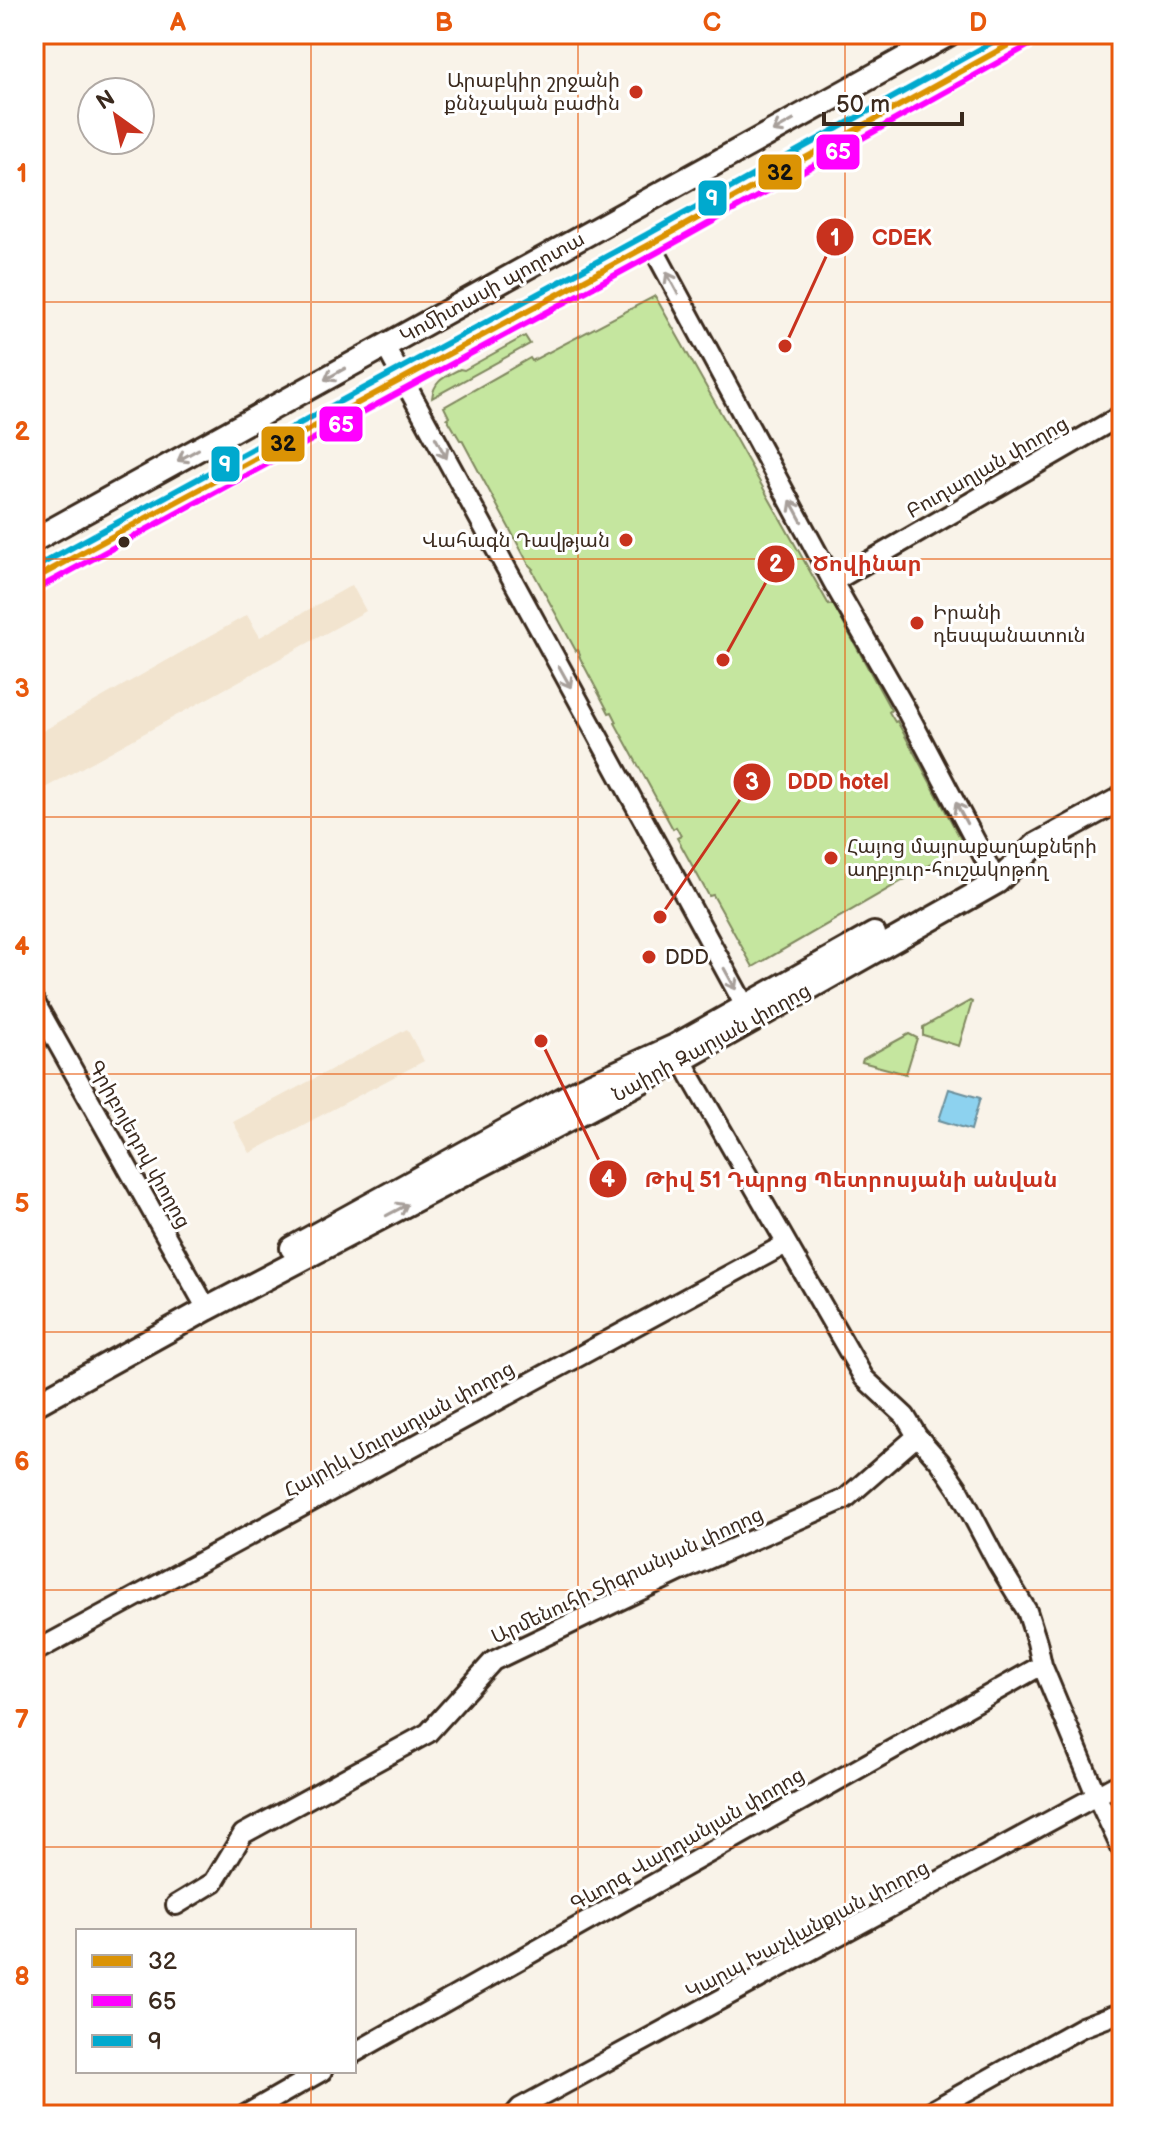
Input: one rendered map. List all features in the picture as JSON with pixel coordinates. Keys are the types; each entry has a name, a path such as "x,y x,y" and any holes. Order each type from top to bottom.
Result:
{"main road":[{"name":"Կոմիտասի պողոտա","path":"34,540 949,34"},
{"name":"Կոմիտասի պողոտա","path":"34,579 651,244 1028,34"},
{"name":"Նաիրի Զարյան փողոց","path":"34,1405 581,1089 678,1053 993,875 1036,845 1122,798"},
{"name":"Նաիրի Զարյան փողոց","path":"678,1053 745,1006 993,875"},
{"name":"Նաիրի Զարյան փողոց","path":"34,1388 199,1307"}],"street":[{"path":"651,244 993,875"},
{"path":"385,346 745,1006"},
{"name":"Բուդաղյան փողոց","path":"833,582 1122,415"},
{"name":"Գրիբոյեդով փողոց","path":"34,1001 199,1307"},
{"name":"Գրիբոյեդով փողոց","path":"34,1026 199,1307"},
{"path":"678,1053 864,1378 905,1416 917,1436 940,1462 1027,1611 1042,1665 1122,1850"},
{"name":"Հայրիկ Մուրադյան փողոց","path":"34,1652 786,1244"},
{"name":"Արմենուհի Տիգրանյան փողոց","path":"176,1905 214,1882 243,1834 428,1733 493,1661 681,1571 845,1499 917,1436"},
{"name":"Գևորգ Վարդանյան փողոց","path":"356,2052 1042,1665"},
{"name":"Կարպ Խաչվանքյան փողոց","path":"514,2115 520,2108 1122,1782"},
{"path":"924,2115 1082,2027 1122,2012"},
{"path":"245,2115 318,2073"}],"shaded area":[{"path":"352,585 366,611 34,794 34,736 247,615 260,637"},
{"path":"407,1029 424,1061 250,1153 233,1122"}],"green space":[{"path":"655,296 829,605 833,604 964,845 753,967 713,895 709,896 677,838 681,836 676,827 673,829 578,650 447,418 444,407 530,358 532,361"},
{"path":"525,336 530,344 432,398 435,387 445,377 464,370"},
{"path":"970,1001 959,1046 923,1035 923,1027"},
{"path":"909,1034 917,1038 906,1074 862,1062 863,1059"}],"water":[{"path":"949,1089 980,1098 971,1130 939,1120"}],"transit line":[{"name":"9","path":"34,568 646,235 1007,34"},
{"name":"32","path":"34,579 651,244 1028,34"},
{"name":"65","path":"39,588 656,253 1033,43"}],"place":[{"name":"Արաբկիր շրջանի քննչական բաժին","path":"636,92"},
{"name":"CDEK","path":"785,346"},
{"name":"Վահագն Դավթյան","path":"626,540"},
{"name":"Իրանի դեսպանատուն","path":"917,623"},
{"name":"Ծովինար","path":"723,660"},
{"name":"Հայոց մայրաքաղաքների աղբյուր-հուշակոթող","path":"831,858"},
{"name":"DDD hotel","path":"660,917"},
{"name":"DDD","path":"649,957"},
{"name":"Թիվ 51 Դպրոց Պետրոսյանի անվան","path":"541,1041"}]}
